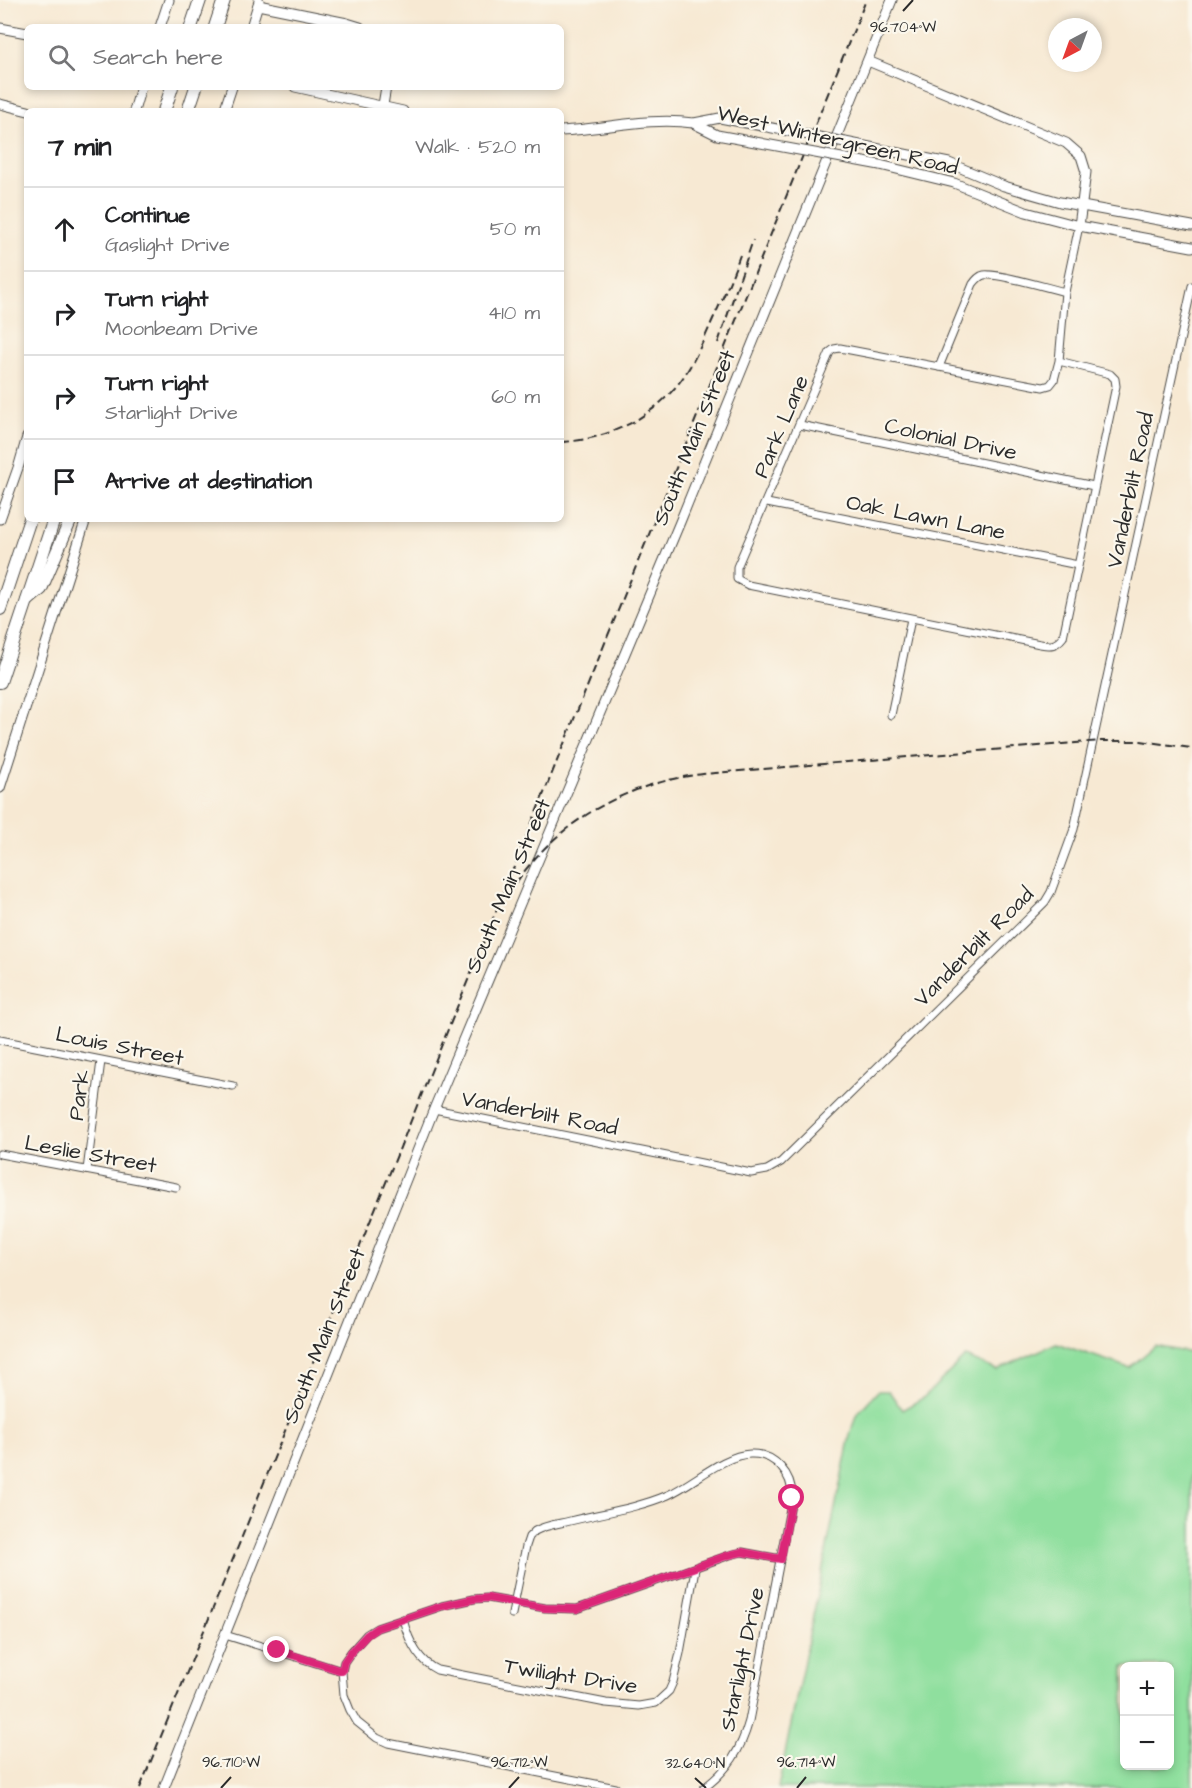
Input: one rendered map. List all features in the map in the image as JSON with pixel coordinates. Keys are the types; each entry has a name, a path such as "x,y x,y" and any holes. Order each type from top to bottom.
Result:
{"highway":[{"path":"192,24 200,0"},
{"path":"216,24 224,0"},
{"path":"165,108 171,90"},
{"path":"189,108 195,90"},
{"path":"21,544 24,522"},
{"path":"0,609 29,522"},
{"path":"0,682 53,522"},
{"path":"27,601 41,589 69,522"}],"main road":[{"path":"161,24 169,0"},
{"name":"South Main Street","path":"164,1788 434,1109 680,522 892,0"},
{"path":"252,24 259,3 350,24"},
{"path":"0,28 24,32"},
{"path":"868,61 1066,142 1081,156 1086,172 1079,226"},
{"path":"135,108 140,90"},
{"path":"225,108 231,90"},
{"path":"307,90 378,108"},
{"path":"382,108 385,90"},
{"path":"0,104 24,110"},
{"name":"West Wintergreen Road","path":"693,123 720,118 949,163 1012,189 1060,202 1192,226"},
{"path":"564,130 649,121 693,123"},
{"name":"West Wintergreen Road","path":"693,123 717,135 880,165 954,183 1026,212 1079,226 1192,247"},
{"path":"0,519 24,449"},
{"path":"0,788 85,522"}],"street":[{"name":"Park Lane","path":"1059,362 1101,370 1110,374 1115,379 1115,394 1063,637 1058,643 1051,646 911,619 741,582 737,579 737,567 767,503 831,352 834,349 1043,387 1050,385 1054,380 1059,362 1065,292 1079,226"},
{"path":"939,367 973,284 982,275 1065,292"},
{"name":"Vanderbilt Road","path":"434,1109 751,1173 767,1170 780,1162 1045,903 1074,829 1192,286"},
{"name":"Colonial Drive","path":"800,425 1094,486"},
{"name":"Oak Lawn Lane","path":"767,503 1078,565"},
{"path":"891,716 911,619"},
{"name":"Louis Street","path":"0,1040 233,1086"},
{"name":"Park","path":"87,1170 101,1061"},
{"name":"Leslie Street","path":"0,1154 176,1187"},
{"name":"Starlight Drive","path":"513,1602 526,1546 529,1537 535,1531 658,1499 684,1487 728,1461 751,1454 763,1455 776,1462 784,1471 793,1489 781,1559 743,1740 727,1768 704,1788"},
{"path":"616,1788 388,1743 367,1732 350,1710 344,1695 342,1671 344,1662 358,1642 377,1628 442,1606 488,1598 545,1608 577,1609 729,1555 742,1552 781,1559"},
{"name":"Twilight Drive","path":"404,1619 406,1630 421,1658 437,1670 606,1703 648,1705 656,1703 663,1697 673,1682 694,1569"},
{"path":"512,1614 513,1602"},
{"path":"225,1635 342,1671"}],"green space":[{"path":"1056,1343 1129,1368 1155,1346 1192,1353 1192,1788 778,1788 856,1415 878,1391 889,1391 902,1410 923,1398 965,1357 997,1370"}],"railway":[{"path":"140,1788 866,0"},
{"path":"718,343 753,240"},
{"path":"564,442 597,436 632,422 648,413 675,388 701,346 740,255"},
{"path":"509,894 526,869 568,828 618,798 674,779 703,774 1100,741 1141,741 1192,748"}],"route":[{"path":"277,1650 342,1671 344,1662 358,1642 377,1628 457,1601 488,1598 545,1608 577,1609 729,1555 742,1552 781,1559 792,1498"}]}
